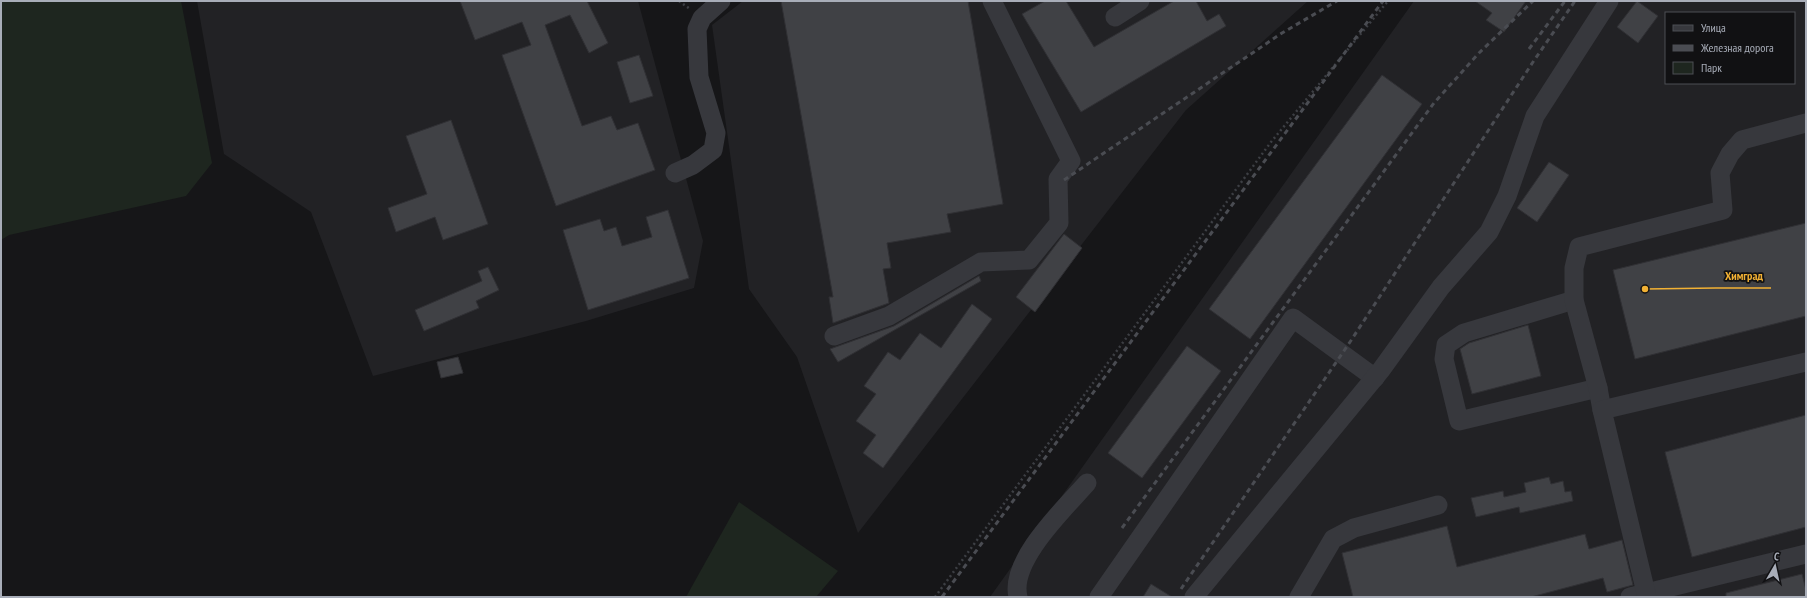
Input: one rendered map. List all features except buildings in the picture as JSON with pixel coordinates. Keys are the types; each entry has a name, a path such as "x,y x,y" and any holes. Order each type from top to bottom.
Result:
{"lane":[{"path":"675,173 692,165 713,150 716,133 699,77 697,29 702,18 721,1"},
{"path":"834,336 889,316 981,262 1029,260 1060,223 1058,179 1071,161 992,1"},
{"path":"1115,17 1140,1"},
{"path":"1194,597 1375,378 1441,287 1490,232 1507,196 1535,116 1609,1"},
{"path":"1806,123 1742,140 1730,154 1720,173 1723,210 1579,247 1574,268 1574,300 1598,388 1641,596 1806,554"},
{"path":"1574,300 1464,333 1446,345 1444,359 1459,421 1598,388"},
{"path":"1099,597 1293,318 1375,378"},
{"path":"1602,410 1806,362"},
{"path":"1018,597 1016,588 1018,577 1027,554 1087,483"},
{"path":"1299,597 1333,539 1354,528 1438,505"}],"path":[{"path":"935,597 1271,142 1388,1"}],"shaded area":[{"path":"197,1 638,1 703,241 694,288 586,321 373,376 311,212 224,154"},
{"path":"743,1 1308,1 1186,110 858,533 797,357 749,289 712,25"},
{"path":"1414,1 1806,1 1806,597 990,597"}],"green space":[{"path":"1,1 181,1 212,163 186,196 9,235 1,240"},
{"path":"739,502 838,571 816,597 686,597"}],"railway":[{"path":"1064,180 1282,33 1337,1"},
{"path":"942,597 1383,1"},
{"path":"1122,528 1434,103 1479,53 1533,1"},
{"path":"1529,49 1565,1"},
{"path":"1181,589 1350,342 1533,62 1575,1"}],"place":[{"name":"Химград","path":"1645,289"}]}
